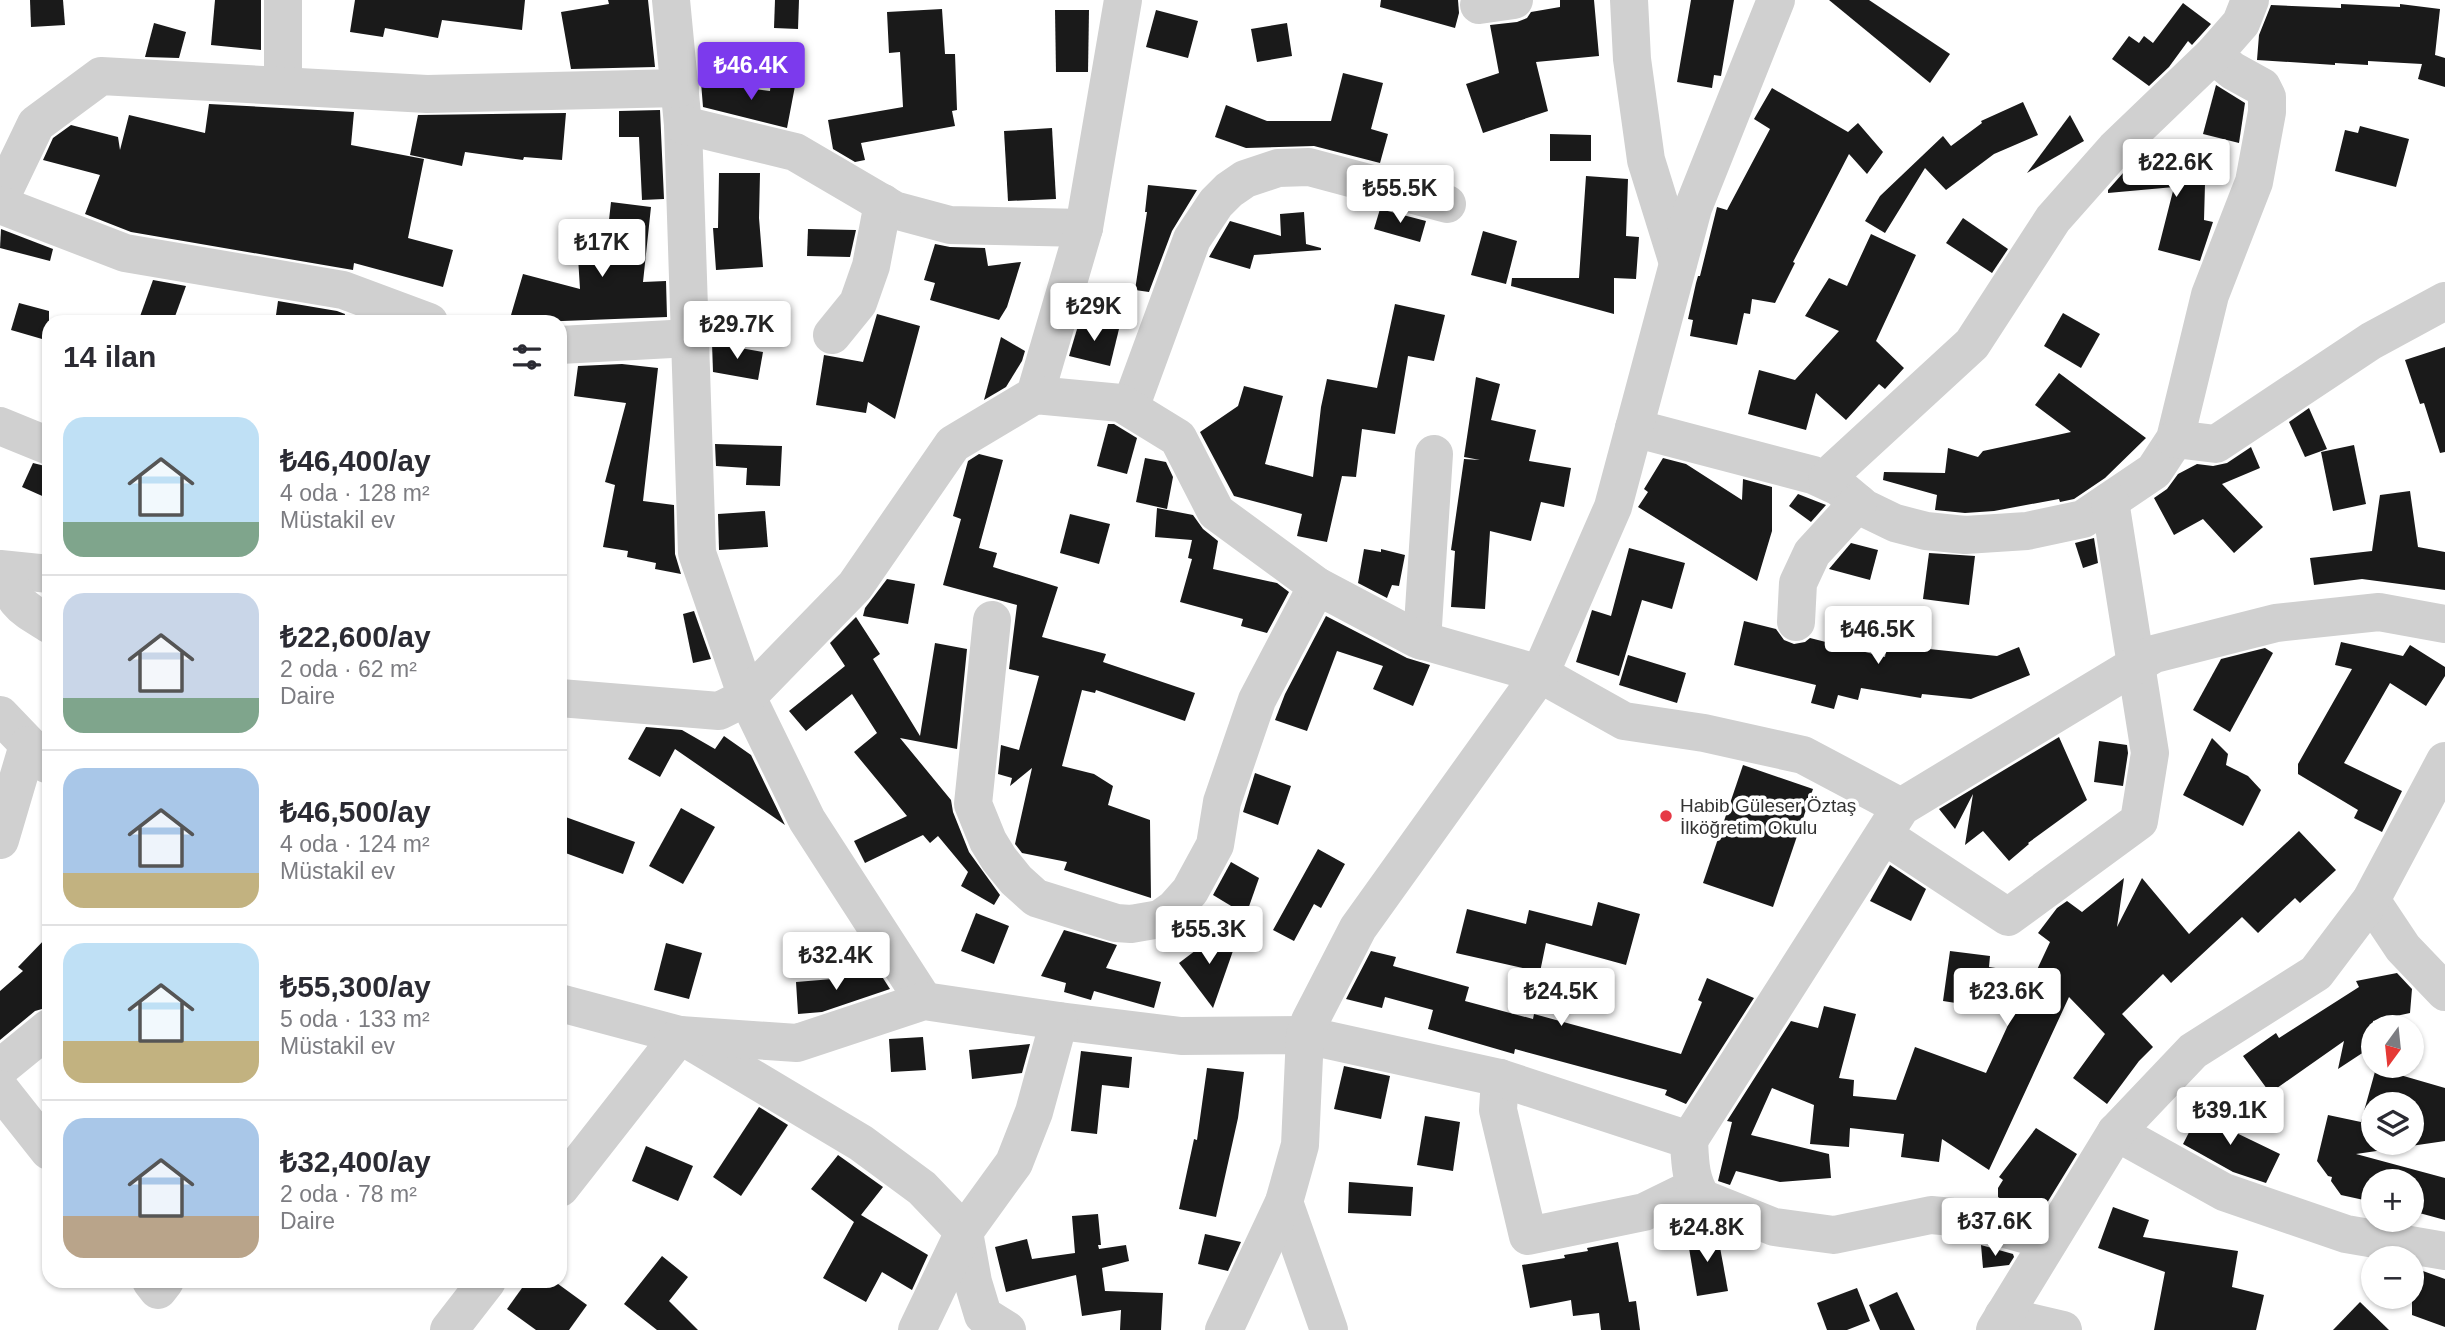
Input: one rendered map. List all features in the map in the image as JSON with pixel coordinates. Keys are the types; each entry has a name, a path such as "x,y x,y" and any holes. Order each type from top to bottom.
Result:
{"street":[{"path":"282,86 283,0"},
{"path":"671,0 681,106 697,553 747,697 807,820 924,1002"},
{"path":"1035,395 1084,228 1123,0"},
{"path":"1480,0 1479,5 1514,0"},
{"path":"1629,0 1632,59 1646,160 1678,263"},
{"path":"1224,1330 1284,1202 1300,1145 1306,1035 1310,1021 1357,928 1540,674 1613,507 1693,208 1776,0"},
{"path":"1827,481 1835,470 1972,344 2053,219 2115,149 2213,55 2241,23 2250,0"},
{"path":"1634,428 1781,466 1827,481 1858,503 1895,523 1927,531 1965,535 2027,531 2082,519 2154,471 2175,439 2210,295 2254,183 2267,112 2267,97 2262,87 2233,71 2213,55"},
{"path":"0,199 11,152 36,124 101,76 681,106 795,152 894,210 950,225 1084,228"},
{"path":"1130,408 1192,239 1216,203 1245,179 1278,168 1309,167 1447,204"},
{"path":"832,335 858,303 871,266 883,204"},
{"path":"0,205 125,253 343,290 410,315"},
{"path":"2175,439 2216,444 2371,341 2445,301"},
{"path":"567,345 690,338"},
{"path":"567,699 719,711 747,697 855,586 953,444 1035,395 1121,404 1178,438 1216,512 1317,586 1422,641 1540,674 1624,721 1704,733 1803,755 1893,821 2008,917 2139,821 2150,753 2110,500"},
{"path":"0,426 42,443"},
{"path":"1422,641 1434,454"},
{"path":"1796,622 1798,583 1812,553 1858,503"},
{"path":"42,573 3,569 11,594 23,608 42,620"},
{"path":"992,620 973,804 979,823 999,859 1016,880 1036,898 1116,923 1131,924 1160,919 1174,909 1190,891 1215,845 1222,802 1257,700 1317,586"},
{"path":"2049,1241 1965,1218 1931,1215 1834,1235 1774,1227 1702,1198 1695,1187 1691,1171 1689,1140 1893,821 2154,654 2276,623 2379,612 2445,624"},
{"path":"0,715 38,755 0,840"},
{"path":"2063,1330 1999,1323 2116,1132 2193,1051 2316,973 2371,900 2445,761"},
{"path":"2371,900 2403,948 2445,992"},
{"path":"567,1005 680,1035 797,1043 924,1002 1181,1036 1306,1035 1500,1078 1689,1140"},
{"path":"917,1330 964,1232 1014,1163 1034,1112 1059,1021"},
{"path":"0,1068 42,1034"},
{"path":"567,1179 680,1035"},
{"path":"680,1035 861,1143 922,1188 964,1232 973,1282 983,1315 1007,1330"},
{"path":"1500,1078 1498,1110 1528,1236 1644,1212 1695,1187"},
{"path":"0,1088 42,1142"},
{"path":"2116,1132 2224,1192 2346,1234 2445,1251"},
{"path":"1284,1202 1329,1330"},
{"path":"449,1330 482,1288"}],"building":[{"path":"30,0 63,0 65,25 31,27"},
{"path":"215,0 261,0 261,50 211,45"},
{"path":"355,0 525,0 522,30 442,20 438,38 385,28 383,37 350,32"},
{"path":"608,0 648,0 655,67 571,69 561,12 609,4"},
{"path":"775,0 799,0 798,29 774,28"},
{"path":"1381,0 1458,0 1459,13 1455,28 1380,7"},
{"path":"1560,0 1594,0 1599,56 1536,62 1548,111 1483,133 1466,84 1499,73 1490,25 1517,22 1527,18 1531,12 1560,7"},
{"path":"1691,0 1734,0 1721,76 1714,75 1712,88 1677,82"},
{"path":"1829,0 1869,0 1950,54 1930,83"},
{"path":"2183,3 2211,24 2192,45 2188,41 2169,67 2149,86 2112,59 2129,36 2139,43 2144,36 2153,43"},
{"path":"2341,4 2400,7 2400,4 2440,9 2435,55 2445,58 2445,87 2418,79 2422,64 2368,61 2368,65 2335,65 2257,60 2259,35 2271,5 2341,8"},
{"path":"942,9 945,54 955,54 957,110 952,111 955,126 861,143 865,160 855,162 833,149 828,120 903,107 900,52 889,53 887,12"},
{"path":"1055,10 1089,10 1088,72 1056,72"},
{"path":"1156,10 1198,21 1188,58 1146,47"},
{"path":"154,23 186,32 179,58 145,57"},
{"path":"1287,23 1292,56 1257,62 1251,29"},
{"path":"1343,73 1383,83 1371,129 1388,134 1380,163 1314,146 1246,148 1215,137 1226,105 1267,121 1331,121"},
{"path":"701,82 770,91 771,82 795,86 787,128 703,107"},
{"path":"2216,85 2245,103 2239,143 2203,134"},
{"path":"1772,88 1848,132 1858,123 1883,152 1867,174 1849,154 1793,262 1795,263 1775,303 1752,299 1750,314 1744,313 1737,345 1690,336 1693,320 1688,319 1717,207 1727,210 1770,129 1754,119"},
{"path":"2023,102 2038,135 1994,154 1946,190 1925,168 1885,233 1865,221 1880,196 1943,136 1951,146 1982,123 1981,121"},
{"path":"209,104 354,112 351,145 424,159 408,238 453,250 443,287 354,263 353,270 131,232 85,214 100,175 43,160 53,138 71,125 118,137 120,150 129,115 205,133"},
{"path":"660,110 664,199 642,200 639,137 619,137 619,111"},
{"path":"566,113 562,160 524,157 523,160 465,152 462,166 410,155 418,115"},
{"path":"2070,115 2084,141 2027,173"},
{"path":"2360,126 2409,139 2396,187 2335,171 2345,130 2358,133"},
{"path":"1052,128 1056,199 1008,201 1004,131"},
{"path":"1550,134 1591,135 1591,161 1550,161"},
{"path":"2180,147 2206,148 2204,220 2213,222 2200,261 2158,250 2174,187 2108,193 2131,164 2179,161"},
{"path":"719,173 760,173 759,218 763,267 716,270 713,228 718,228"},
{"path":"1586,176 1628,179 1626,236 1639,237 1636,279 1614,278 1614,314 1511,286 1512,278 1579,278"},
{"path":"1148,185 1197,190 1172,231 1149,292 1135,290 1147,212"},
{"path":"611,202 651,207 643,282 666,281 667,317 567,321 567,315 511,315 523,274 580,289 578,257 605,256"},
{"path":"1380,209 1426,221 1420,242 1374,229"},
{"path":"1304,212 1306,244 1321,250 1254,255 1250,269 1209,257 1230,221 1281,236 1280,214"},
{"path":"1963,218 2008,249 1992,273 1946,243"},
{"path":"1,229 53,249 50,261 0,248"},
{"path":"808,229 856,230 850,257 807,256"},
{"path":"1483,231 1517,241 1506,284 1471,275"},
{"path":"1871,234 1916,255 1876,341 1904,368 1885,389 1879,384 1846,420 1816,393 1806,430 1748,414 1759,370 1795,380 1839,331 1805,316 1829,278 1847,286"},
{"path":"935,244 985,248 988,266 1021,262 1007,307 999,320 930,300 935,283 924,280"},
{"path":"153,280 186,286 176,315 140,315"},
{"path":"278,301 345,314 345,315 276,315"},
{"path":"19,303 49,311 49,315 42,315 42,339 11,330"},
{"path":"1395,304 1445,315 1434,361 1408,356 1395,434 1362,429 1356,477 1342,476 1327,542 1297,536 1302,514 1234,496 1200,432 1238,406 1244,386 1283,396 1265,464 1313,477 1327,379 1377,388"},
{"path":"2063,313 2100,334 2081,368 2044,346"},
{"path":"877,314 920,326 895,419 868,402 866,413 816,405 824,355 863,362"},
{"path":"1080,319 1119,329 1110,366 1069,356"},
{"path":"1001,337 1025,351 1006,387 984,400"},
{"path":"712,343 763,352 758,380 713,372"},
{"path":"2445,347 2445,452 2440,453 2424,403 2420,404 2405,360"},
{"path":"622,364 658,368 643,501 674,505 675,554 681,574 655,569 656,563 627,557 628,551 603,547 615,485 605,482 626,403 574,396 578,366"},
{"path":"2059,373 2146,438 2105,478 2074,499 1965,513 1935,510 1937,495 1883,480 1884,472 1945,473 1948,448 1978,457 1983,451 2071,432 2035,405"},
{"path":"1476,377 1500,384 1491,420 1536,430 1529,461 1571,468 1564,507 1541,502 1531,541 1490,531 1485,609 1451,607 1455,551 1451,550 1464,459 1480,460 1464,457"},
{"path":"2309,408 2327,449 2305,457 2289,422"},
{"path":"1108,424 1114,424 1137,438 1127,474 1097,466"},
{"path":"715,444 782,446 780,486 746,485 747,468 716,466"},
{"path":"2354,445 2366,504 2333,511 2321,452"},
{"path":"2251,447 2260,468 2222,484 2263,527 2234,553 2203,519 2174,535 2154,498 2167,489 2178,474 2197,464 2213,466 2227,463"},
{"path":"979,454 1003,460 979,548 997,553 993,567 1058,587 1042,637 1106,654 1103,662 1195,693 1185,721 1096,690 1095,693 1082,690 1062,766 1094,774 1113,786 1108,805 1150,820 1151,898 1064,870 1067,862 1022,853 1015,844 1032,768 1010,786 1012,778 998,774 1001,745 1019,750 1039,676 1009,669 1017,605 943,585 961,519 953,516 968,461"},
{"path":"1145,458 1166,462 1173,477 1167,509 1136,502"},
{"path":"1663,458 1686,464 1742,500 1743,479 1772,487 1772,531 1757,581 1638,507 1648,492 1644,489"},
{"path":"33,463 42,465 42,496 22,487"},
{"path":"2410,491 2418,547 2445,552 2445,590 2362,579 2314,585 2310,558 2372,551 2380,495"},
{"path":"1798,494 1826,505 1811,522 1789,506"},
{"path":"1157,508 1193,515 1203,529 1218,541 1213,569 1277,583 1289,592 1267,633 1241,626 1243,619 1180,602 1192,559 1188,558 1192,540 1155,537"},
{"path":"765,511 768,547 719,550 718,514"},
{"path":"1070,514 1110,524 1099,564 1060,553"},
{"path":"2094,538 2098,563 2083,568 2075,543"},
{"path":"1851,543 1878,550 1870,580 1829,569"},
{"path":"1629,548 1685,563 1672,609 1642,600 1619,676 1576,662 1592,610 1611,616"},
{"path":"1364,549 1381,552 1381,549 1405,555 1399,586 1392,585 1387,598 1358,583"},
{"path":"1929,553 1975,556 1969,605 1923,599"},
{"path":"887,579 915,584 908,624 863,616 865,608"},
{"path":"694,611 711,659 693,663 683,614"},
{"path":"1326,616 1407,658 1430,665 1413,706 1373,689 1383,666 1337,651 1307,731 1275,720 1285,694"},
{"path":"856,617 880,654 873,659 920,736 935,643 967,649 957,749 900,738 951,800 969,852 1000,895 994,905 961,886 968,872 938,836 930,843 923,835 865,863 854,841 907,816 854,752 877,733 852,694 806,731 789,711 845,666 830,643"},
{"path":"1744,621 1776,629 1784,640 1794,644 1810,638 1885,657 1890,627 1931,634 1929,649 1997,656 2019,647 2030,675 1971,699 1922,694 1921,698 1861,688 1858,700 1838,695 1834,709 1811,703 1816,685 1734,665"},
{"path":"2341,642 2403,656 2410,645 2445,667 2445,676 2426,706 2390,683 2344,763 2402,791 2382,832 2354,818 2358,810 2298,774 2298,764 2352,669 2335,665"},
{"path":"2265,648 2273,653 2230,732 2193,710 2221,659"},
{"path":"1628,655 1686,673 1677,703 1619,685"},
{"path":"646,727 682,730 715,749 724,736 751,755 785,825 675,749 660,777 628,759"},
{"path":"2059,737 2087,800 2028,843 2009,861 1983,831 1965,845 1973,794 1955,829 1939,809"},
{"path":"2212,738 2228,754 2226,765 2248,776 2261,790 2243,826 2183,795"},
{"path":"2099,741 2127,745 2123,786 2094,782"},
{"path":"1743,765 1813,789 1773,907 1703,883"},
{"path":"1255,773 1291,786 1278,825 1243,812"},
{"path":"681,808 715,827 683,884 649,866"},
{"path":"567,818 635,842 623,874 567,854"},
{"path":"2299,831 2336,870 2300,903 2295,898 2258,933 2242,917 2171,983 2163,974 2122,1014 2153,1047 2139,1061 2107,1104 2073,1078 2105,1034 2069,997 1989,1170 1942,1139 1939,1162 1901,1157 1904,1134 1850,1128 1849,1147 1810,1144 1814,1105 1772,1088 1751,1135 1829,1154 1831,1178 1780,1182 1736,1171 1730,1185 1718,1181 1732,1122 1727,1121 1791,1021 1818,1028 1824,1006 1856,1014 1839,1078 1854,1080 1853,1096 1896,1100 1915,1047 1986,1073 2014,1012 1943,1001 1950,951 1990,956 1989,967 2035,974 2050,942 2038,933 2057,908 2067,901 2082,912 2124,878 2117,927 2142,878 2189,934"},
{"path":"1318,849 1345,864 1321,908 1314,904 1294,941 1273,930"},
{"path":"1231,862 1259,878 1246,915 1213,895"},
{"path":"1890,865 1926,889 1911,921 1870,901"},
{"path":"1598,902 1640,914 1626,965 1546,943 1540,972 1456,953 1467,909 1526,924 1529,910 1592,926"},
{"path":"976,913 1009,926 994,964 961,951"},
{"path":"1064,930 1117,945 1106,968 1161,982 1154,1008 1094,991 1091,1000 1064,992 1066,983 1041,976"},
{"path":"1221,931 1234,948 1213,1008 1179,963"},
{"path":"42,942 42,1009 35,1011 0,1040 0,991 23,971 18,967"},
{"path":"666,943 702,953 689,999 654,990"},
{"path":"1371,951 1396,957 1393,966 1469,987 1465,1001 1533,1019 1534,1014 1681,1054 1702,1002 1698,1000 1707,978 1754,998 1686,1104 1665,1095 1667,1090 1515,1049 1514,1054 1428,1029 1433,1010 1385,997 1382,1008 1346,999"},
{"path":"2397,973 2412,989 2410,1013 2361,1015 2361,1054 2338,1069 2344,1041 2270,1093 2243,1056 2276,1033 2279,1038 2359,987 2356,981"},
{"path":"881,975 890,989 822,1012 798,1014 796,982"},
{"path":"923,1037 926,1070 891,1072 889,1039"},
{"path":"1030,1044 1022,1073 972,1079 969,1050"},
{"path":"1081,1051 1132,1057 1129,1088 1102,1085 1097,1134 1071,1131"},
{"path":"1344,1066 1390,1076 1381,1119 1334,1109"},
{"path":"1207,1068 1244,1072 1238,1118 1216,1217 1179,1209 1194,1139 1197,1140"},
{"path":"2373,1078 2410,1078 2445,1088 2445,1141 2424,1144 2424,1092 2369,1092"},
{"path":"2203,1105 2232,1119 2222,1126 2280,1154 2266,1183 2233,1172 2183,1144"},
{"path":"759,1107 788,1125 741,1196 713,1177"},
{"path":"2328,1115 2361,1122 2361,1153 2356,1154 2412,1169 2361,1169 2361,1199 2341,1195 2331,1181 2332,1177 2328,1176 2317,1161"},
{"path":"1425,1116 1460,1122 1453,1171 1417,1165"},
{"path":"2036,1128 2077,1154 2039,1216 2018,1210 1998,1197 1998,1188 2003,1180 1999,1177"},
{"path":"646,1146 693,1166 678,1201 632,1181"},
{"path":"838,1155 883,1187 861,1215 928,1255 912,1290 882,1272 866,1302 823,1278 854,1222 811,1189"},
{"path":"2424,1172 2445,1178 2445,1220 2424,1214"},
{"path":"1349,1182 1413,1187 1411,1216 1348,1213"},
{"path":"2113,1207 2149,1220 2143,1237 2238,1251 2232,1287 2264,1295 2256,1330 2154,1330 2165,1272 2098,1248"},
{"path":"1098,1214 1101,1245 1098,1245 1099,1249 1126,1245 1129,1261 1102,1268 1105,1291 1163,1293 1161,1330 1120,1330 1121,1310 1082,1316 1076,1275 1006,1292 995,1247 1027,1239 1032,1259 1075,1253 1072,1216"},
{"path":"1717,1231 1728,1291 1697,1296 1687,1236"},
{"path":"1205,1234 1241,1242 1228,1271 1198,1264"},
{"path":"1618,1242 1629,1302 1636,1301 1640,1330 1601,1330 1599,1313 1573,1316 1571,1300 1530,1308 1522,1265 1565,1258 1564,1255 1588,1251 1587,1248"},
{"path":"1981,1245 2013,1254 2014,1257 2009,1265 1983,1268"},
{"path":"662,1256 688,1277 669,1301 698,1330 657,1330 624,1304"},
{"path":"2424,1271 2445,1279 2445,1327 2412,1315 2412,1309 2424,1309"},
{"path":"522,1288 564,1288 587,1305 569,1330 536,1330 507,1309"},
{"path":"1857,1288 1870,1321 1847,1330 1827,1330 1817,1303"},
{"path":"1897,1292 1915,1330 1880,1330 1869,1305"},
{"path":"2360,1302 2361,1309 2367,1309 2389,1330 2333,1330"}],"place":[{"name":"Habib Güleser Öztaş İlköğretim Okulu","path":"1666,816"}]}
